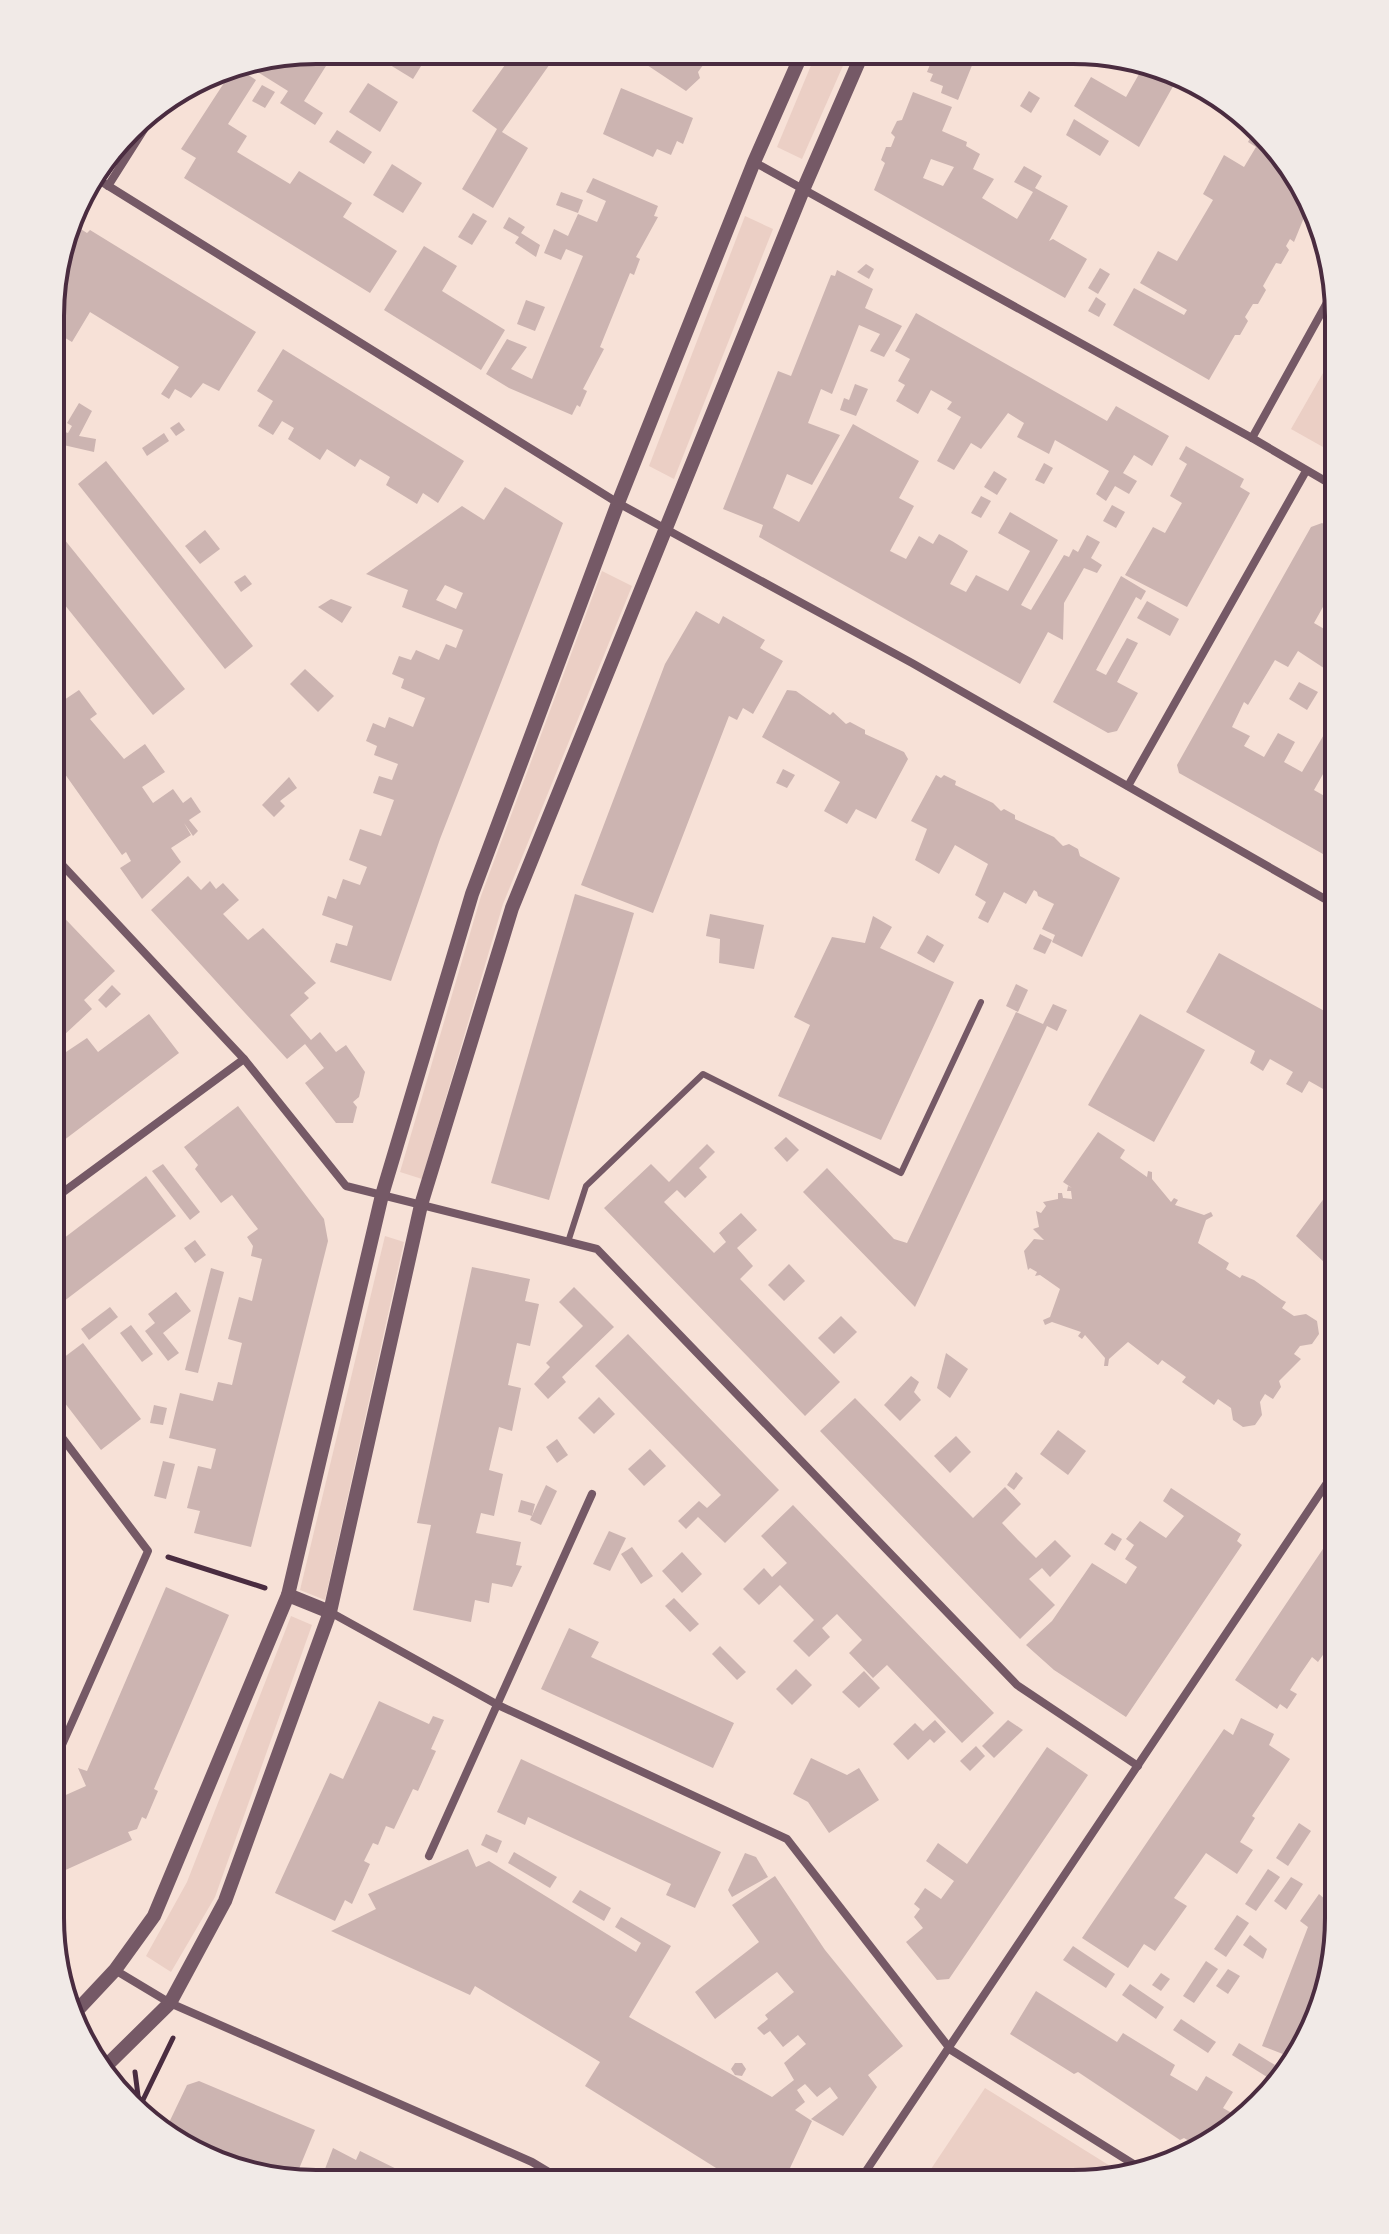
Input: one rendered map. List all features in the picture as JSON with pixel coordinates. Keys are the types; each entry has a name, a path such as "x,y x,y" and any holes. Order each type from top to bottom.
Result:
{"street":[{"path":"81,2007 115,1970 154,1916 288,1595 382,1195 472,894 618,503 754,162 797,64"},
{"path":"110,2062 170,2003 225,1901 330,1612 421,1205 512,908 803,190 858,64"},
{"path":"108,186 139,137"},
{"path":"754,162 1325,481"},
{"path":"103,183 618,503 912,663 1325,899"},
{"path":"1252,438 1324,307"},
{"path":"1128,786 1306,471"},
{"path":"64,867 244,1059 346,1186 597,1249 1017,1685 1138,1766"},
{"path":"64,1191 244,1059"},
{"path":"64,1440 148,1551 64,1740"},
{"path":"867,2170 951,2050 1324,1487"},
{"path":"429,1856 592,1494"},
{"path":"288,1595 330,1612 498,1705 787,1839 951,2050 1131,2163"},
{"path":"115,1970 170,2003 545,2170"}],"lane":[{"path":"568,1242 586,1186 703,1074 901,1173 981,1002"}],"path":[{"path":"148,1551 288,1595"},
{"path":"144,2101 173,2041 170,2003"}],"shaded area":[{"path":"811,64 844,64 802,159 777,147"},
{"path":"745,216 773,229 674,479 649,466"},
{"path":"1325,370 1325,448 1291,429"},
{"path":"602,571 632,586 503,904 422,1179 400,1172 481,896"},
{"path":"385,1236 404,1242 325,1600 300,1590"},
{"path":"291,1616 312,1625 215,1897 171,1972 146,1956 187,1882"},
{"path":"985,2088 1112,2167 1073,2170 930,2170"}],"building":[{"path":"704,64 698,72 700,78 686,91 646,65"},
{"path":"930,64 973,64 958,100 941,93 943,86 930,81 933,74 927,72"},
{"path":"300,65 327,65 304,101 323,113 315,125 280,103 288,91 257,72"},
{"path":"390,65 422,65 413,79"},
{"path":"505,65 549,65 502,132 528,148 493,208 462,189 497,129 472,111"},
{"path":"1139,73 1174,85 1139,147 1074,106 1091,77 1126,97"},
{"path":"247,74 256,80 228,124 247,136 237,152 290,184 299,171 352,203 343,217 397,251 370,293 184,178 196,158 181,149 225,81"},
{"path":"368,83 398,102 380,132 349,112"},
{"path":"262,85 275,92 265,108 252,101"},
{"path":"621,88 693,118 683,144 677,141 671,155 657,149 653,157 603,134"},
{"path":"1029,91 1040,98 1031,113 1020,106"},
{"path":"913,92 952,107 942,131 967,142 966,146 980,154 973,169 994,179 982,198 1017,219 1033,192 1014,182 1024,166 1042,176 1035,188 1068,206 1049,241 1053,239 1087,259 1065,298 874,190 885,163 881,160 886,147 891,147 895,137 891,133 897,121 902,120","holes":["931,159 954,167 943,186 923,178"]},
{"path":"1074,119 1109,141 1100,156 1066,135"},
{"path":"337,130 372,152 364,164 329,142"},
{"path":"1250,137 1273,163 1304,217 1294,242 1290,239 1286,246 1289,250 1281,264 1276,263 1263,286 1266,290 1258,304 1253,304 1245,317 1248,321 1240,335 1235,335 1209,380 1113,325 1134,288 1184,315 1187,310 1140,283 1158,251 1177,261 1213,200 1203,194 1224,155 1244,167 1256,147 1248,142"},
{"path":"392,164 422,183 403,213 373,195"},
{"path":"593,178 658,206 654,216 658,217 636,257 640,259 634,275 630,273 600,347 604,349 583,389 587,391 580,407 577,405 572,415 509,388 486,374 507,339 527,347 511,369 532,379 583,256 566,249 561,260 544,253 554,229 568,236 578,214 597,222 606,201 586,192"},
{"path":"561,192 583,200 578,213 556,205"},
{"path":"473,213 487,221 472,245 458,237"},
{"path":"509,217 525,227 521,233 540,245 536,257 515,243 519,237 503,228"},
{"path":"80,229 87,233 90,230 256,332 219,391 203,383 191,398 175,389 169,399 161,394 179,367 90,312 72,342 64,337 66,283"},
{"path":"424,246 457,266 442,291 505,330 481,370 384,310"},
{"path":"866,264 874,269 869,279 857,272"},
{"path":"1100,268 1110,274 1098,294 1088,288"},
{"path":"837,270 873,289 865,308 902,326 884,357 870,351 880,334 859,325 832,394 821,389 808,423 840,435 812,485 787,474 773,508 799,522 853,424 919,461 899,498 914,506 890,551 906,559 919,536 933,544 939,534 952,541 968,551 950,584 966,592 976,575 1008,591 1030,551 998,533 1010,512 1058,540 1021,605 1031,610 1064,555 1069,557 1073,549 1078,552 1087,535 1100,542 1091,558 1102,565 1097,573 1084,568 1064,603 1063,640 1048,632 1020,684 759,537 763,525 723,509 778,371 791,376 831,275 835,276"},
{"path":"1096,297 1106,304 1099,317 1088,311"},
{"path":"526,300 545,307 535,331 517,324"},
{"path":"916,313 1107,421 1116,406 1169,436 1152,466 1134,455 1123,473 1137,481 1129,494 1115,486 1106,501 1096,494 1109,471 1055,440 1049,454 1017,437 1024,423 1008,413 981,449 971,443 954,470 937,461 961,417 947,409 952,402 931,390 918,414 896,401 905,385 898,381 910,359 895,351"},
{"path":"283,349 464,461 438,503 423,493 417,504 386,485 390,477 360,459 355,467 327,449 320,460 288,439 294,428 282,421 273,435 258,426 273,401 257,391"},
{"path":"855,384 868,389 856,416 840,410 844,398 849,400"},
{"path":"79,403 92,411 79,436 96,439 94,452 64,445 64,432 68,433 72,426 67,423"},
{"path":"179,422 185,430 176,436 170,428"},
{"path":"164,433 169,441 147,456 142,448"},
{"path":"1186,446 1244,479 1240,487 1250,493 1187,607 1125,575 1153,527 1165,533 1182,503 1170,496 1187,464 1179,459"},
{"path":"106,461 253,646 225,669 78,484"},
{"path":"1044,463 1053,468 1044,484 1035,480"},
{"path":"994,471 1007,479 997,495 984,487"},
{"path":"505,487 563,523 440,839 391,981 330,962 336,943 347,946 353,926 322,915 328,896 336,899 343,879 360,885 367,867 349,860 360,829 381,836 394,800 373,793 379,776 392,780 398,764 374,755 377,746 366,741 373,723 385,728 389,717 413,727 425,698 401,688 404,679 392,674 399,656 411,660 416,650 439,660 446,644 456,648 463,630 402,607 408,590 366,574 462,506 484,520","holes":["445,585 463,593 456,609 436,600"]},
{"path":"981,496 991,501 981,518 971,513"},
{"path":"1112,505 1125,512 1116,528 1103,521"},
{"path":"1325,525 1325,604 1314,623 1325,629 1325,669 1298,651 1288,667 1275,660 1248,705 1244,702 1232,727 1250,736 1244,746 1264,757 1278,733 1295,742 1284,762 1302,772 1325,733 1325,771 1314,790 1325,796 1325,855 1179,773 1177,765 1311,527"},
{"path":"205,530 220,549 200,564 185,546"},
{"path":"64,539 185,689 153,715 64,604"},
{"path":"245,575 252,584 241,592 234,582"},
{"path":"1121,576 1146,591 1141,600 1136,597 1096,670 1106,675 1127,638 1138,643 1117,682 1138,693 1117,731 1108,733 1053,702"},
{"path":"331,599 352,607 342,623 318,607"},
{"path":"1147,601 1179,619 1170,636 1137,618"},
{"path":"696,611 719,624 723,616 765,640 760,648 783,661 753,714 743,708 737,720 729,716 653,913 581,885 665,664"},
{"path":"305,669 334,696 318,712 290,684"},
{"path":"1299,682 1318,692 1307,710 1289,699"},
{"path":"79,690 97,714 90,719 124,759 145,744 165,772 142,787 153,803 173,789 183,803 191,797 201,812 189,820 198,831 193,836 184,823 191,835 171,848 181,862 142,899 120,868 131,861 126,852 122,855 64,773 64,700"},
{"path":"787,690 796,691 830,715 833,712 846,724 850,722 865,730 865,734 904,752 908,759 876,819 856,809 847,824 824,811 840,782 762,737"},
{"path":"783,769 795,775 787,788 776,783"},
{"path":"936,775 956,781 955,785 1054,837 1063,846 1069,844 1078,849 1080,856 1120,878 1082,957 1052,942 1055,935 1042,929 1054,904 1038,896 1034,890 1026,904 1004,892 988,923 978,918 986,902 975,895 988,864 955,845 939,874 915,860 927,829 911,821"},
{"path":"289,777 297,788 280,801 285,806 274,817 262,805"},
{"path":"188,876 201,890 210,881 216,889 223,883 239,900 223,914 248,940 263,928 316,983 304,993 309,998 290,1015 311,1040 320,1032 336,1052 346,1045 365,1072 359,1097 353,1102 357,1107 353,1123 336,1123 305,1083 324,1068 305,1044 287,1059 151,910"},
{"path":"575,894 634,913 549,1200 491,1183"},
{"path":"710,914 764,925 754,969 719,963 720,939 706,936"},
{"path":"873,916 892,927 880,948 954,982 881,1140 778,1096 810,1025 794,1017 832,937 865,943"},
{"path":"64,918 115,971 84,1000 92,1009 64,1035"},
{"path":"1040,934 1052,940 1045,954 1033,949"},
{"path":"927,935 944,945 934,963 917,953"},
{"path":"1219,953 1325,1011 1325,1090 1309,1081 1302,1093 1286,1084 1293,1072 1270,1059 1263,1071 1250,1063 1255,1051 1186,1012"},
{"path":"1016,984 1028,990 1018,1012 1006,1006"},
{"path":"112,985 121,994 106,1008 98,1000"},
{"path":"1053,1004 1067,1010 1057,1031 1047,1026 915,1307 803,1192 827,1168 894,1239 907,1243 1016,1012 1043,1024"},
{"path":"149,1014 179,1053 64,1140 64,1053 87,1038 98,1052"},
{"path":"1140,1014 1205,1050 1154,1142 1088,1105"},
{"path":"238,1106 324,1219 328,1241 251,1547 194,1533 200,1511 187,1508 198,1466 211,1469 216,1449 169,1438 180,1393 213,1401 218,1382 232,1385 242,1343 228,1339 239,1297 252,1301 262,1259 251,1256 253,1246 247,1237 258,1229 232,1195 221,1203 195,1169 198,1165 184,1147"},
{"path":"1098,1132 1125,1150 1120,1158 1147,1177 1148,1171 1152,1172 1152,1179 1171,1202 1174,1198 1178,1200 1175,1205 1204,1215 1211,1212 1213,1216 1206,1220 1198,1243 1229,1263 1226,1269 1240,1278 1242,1275 1254,1280 1286,1302 1282,1308 1294,1316 1306,1314 1317,1321 1319,1334 1312,1344 1300,1346 1294,1354 1301,1359 1279,1381 1281,1387 1273,1399 1265,1394 1260,1402 1262,1415 1255,1425 1243,1427 1233,1420 1231,1408 1218,1399 1214,1405 1182,1382 1186,1377 1162,1360 1158,1365 1128,1342 1109,1359 1108,1366 1104,1366 1105,1358 1085,1335 1082,1339 1078,1336 1081,1332 1052,1322 1045,1325 1043,1320 1050,1317 1060,1289 1040,1275 1035,1276 1037,1272 1028,1270 1024,1251 1034,1239 1044,1240 1033,1229 1039,1227 1036,1211 1041,1213 1046,1206 1043,1202 1058,1199 1058,1193 1062,1193 1063,1198 1072,1199 1071,1191 1067,1191 1068,1186 1072,1188 1063,1182"},
{"path":"786,1137 799,1150 787,1162 774,1148"},
{"path":"707,1144 715,1152 699,1168 707,1177 685,1198 677,1190 664,1202 714,1253 726,1242 719,1233 741,1213 757,1230 737,1248 753,1266 740,1279 840,1382 805,1416 604,1208 651,1164 669,1182"},
{"path":"163,1164 200,1212 190,1220 152,1171"},
{"path":"146,1176 176,1216 64,1301 64,1238"},
{"path":"1324,1198 1324,1262 1296,1236"},
{"path":"195,1240 206,1255 195,1263 184,1248"},
{"path":"789,1264 805,1281 784,1301 768,1285"},
{"path":"472,1267 530,1279 525,1301 539,1304 530,1346 517,1343 508,1385 521,1388 512,1431 499,1427 489,1470 503,1474 494,1516 481,1513 476,1533 521,1542 516,1565 522,1566 512,1587 492,1583 489,1603 475,1600 471,1622 413,1610 431,1525 417,1523"},
{"path":"211,1268 224,1272 198,1373 185,1370"},
{"path":"574,1287 614,1327 562,1377 566,1382 548,1399 534,1384 550,1367 546,1363 583,1326 559,1302"},
{"path":"176,1292 191,1311 163,1333 179,1353 168,1361 145,1331 155,1323 148,1314"},
{"path":"110,1307 118,1317 89,1340 81,1329"},
{"path":"841,1316 857,1332 834,1354 818,1338"},
{"path":"131,1325 153,1354 142,1362 120,1333"},
{"path":"628,1334 779,1490 725,1543 698,1517 686,1529 678,1521 699,1501 707,1508 721,1495 595,1366"},
{"path":"83,1343 141,1419 101,1450 64,1402 64,1357"},
{"path":"946,1353 968,1369 950,1398 937,1388"},
{"path":"911,1376 919,1382 914,1392 921,1400 900,1421 884,1405"},
{"path":"599,1397 615,1414 594,1434 578,1418"},
{"path":"855,1398 973,1518 1005,1487 1021,1504 1002,1523 1018,1540 1036,1558 1055,1540 1071,1556 1050,1577 1042,1568 1029,1579 1055,1605 1020,1639 820,1431"},
{"path":"154,1405 167,1408 163,1425 150,1423"},
{"path":"1058,1430 1086,1451 1068,1475 1040,1454"},
{"path":"956,1436 971,1452 950,1473 934,1456"},
{"path":"557,1439 568,1455 557,1463 546,1447"},
{"path":"650,1449 666,1466 644,1486 628,1469"},
{"path":"163,1461 175,1464 166,1499 154,1496"},
{"path":"1016,1472 1023,1478 1014,1490 1007,1485"},
{"path":"546,1485 557,1491 541,1525 530,1520"},
{"path":"1171,1488 1241,1534 1237,1541 1242,1545 1126,1717 1054,1670 1026,1645 1052,1621 1092,1563 1126,1584 1137,1567 1125,1559 1134,1545 1126,1539 1140,1521 1166,1538 1184,1516 1163,1501"},
{"path":"521,1500 535,1504 532,1516 518,1512"},
{"path":"793,1505 994,1713 962,1743 887,1665 873,1678 849,1653 862,1640 837,1614 822,1628 830,1637 809,1657 793,1641 814,1620 780,1585 759,1605 743,1589 764,1568 772,1577 787,1563 761,1536"},
{"path":"609,1531 626,1538 610,1571 593,1564"},
{"path":"1112,1533 1122,1539 1115,1551 1104,1544"},
{"path":"632,1547 653,1576 641,1584 621,1554"},
{"path":"1324,1547 1324,1653 1318,1662 1312,1657 1299,1676 1290,1690 1297,1694 1287,1709 1280,1704 1277,1709 1235,1680"},
{"path":"682,1552 702,1574 682,1593 662,1571"},
{"path":"166,1587 229,1615 154,1789 158,1791 146,1819 142,1817 137,1829 128,1832 132,1840 64,1871 64,1796 86,1786 78,1768 87,1771"},
{"path":"674,1598 699,1624 690,1632 665,1606"},
{"path":"569,1628 599,1642 591,1657 734,1723 713,1768 541,1689"},
{"path":"720,1646 746,1672 737,1680 712,1654"},
{"path":"796,1669 812,1685 792,1705 776,1689"},
{"path":"864,1671 880,1688 859,1708 842,1692"},
{"path":"379,1701 429,1724 433,1716 444,1720 431,1749 436,1751 418,1791 413,1789 394,1829 386,1826 378,1845 373,1843 364,1861 370,1864 352,1904 345,1900 335,1921 275,1893 330,1773 343,1779"},
{"path":"1241,1718 1274,1734 1269,1745 1290,1759 1252,1816 1255,1818 1240,1842 1253,1850 1237,1874 1206,1853 1174,1898 1187,1906 1155,1951 1144,1944 1128,1968 1082,1938 1224,1729 1233,1735"},
{"path":"935,1720 946,1732 934,1743 930,1739 908,1760 893,1744 915,1723 923,1731"},
{"path":"1008,1720 1023,1730 994,1758 982,1746"},
{"path":"976,1746 985,1756 970,1771 960,1761"},
{"path":"1047,1747 1088,1775 949,1979 937,1980 906,1942 923,1928 914,1917 920,1909 914,1904 925,1888 941,1899 954,1881 926,1861 938,1843 967,1864"},
{"path":"811,1758 847,1775 859,1768 879,1800 829,1833 808,1802 793,1794"},
{"path":"521,1759 721,1852 695,1908 666,1895 671,1884 528,1817 525,1825 497,1812"},
{"path":"1299,1823 1311,1831 1288,1866 1276,1858"},
{"path":"486,1834 502,1841 497,1853 481,1845"},
{"path":"468,1849 476,1867 489,1861 636,1952 641,1943 615,1927 621,1917 671,1946 629,2017 772,2097 794,2080 784,2063 806,2044 798,2035 783,2047 770,2031 764,2035 757,2028 768,2019 765,2015 794,1992 777,1972 715,2019 695,1992 759,1942 732,1905 775,1876 825,1950 903,2046 868,2075 877,2087 843,2136 811,2119 838,2098 830,2087 817,2097 805,2084 797,2090 805,2102 795,2110 812,2121 789,2170 719,2170 585,2086 600,2062 475,1986 470,1995 331,1931 376,1909 368,1894"},
{"path":"514,1852 557,1877 550,1888 508,1863"},
{"path":"745,1853 756,1857 768,1877 732,1897 728,1890"},
{"path":"1268,1869 1280,1877 1256,1911 1245,1904"},
{"path":"1291,1877 1303,1884 1286,1910 1274,1901"},
{"path":"580,1890 611,1908 604,1921 572,1902"},
{"path":"1319,1894 1324,1898 1320,1967 1306,2014 1284,2055 1262,2046 1308,1927 1300,1921"},
{"path":"1237,1915 1249,1923 1226,1957 1214,1949"},
{"path":"1250,1935 1267,1949 1263,1959 1243,1945"},
{"path":"1073,1946 1115,1974 1106,1988 1063,1960"},
{"path":"1206,1961 1218,1969 1194,2003 1183,1996"},
{"path":"1228,1969 1240,1976 1228,1994 1216,1986"},
{"path":"1161,1973 1170,1979 1161,1991 1152,1985"},
{"path":"1130,1984 1164,2007 1156,2019 1122,1995"},
{"path":"1036,1991 1117,2042 1123,2033 1175,2065 1170,2075 1197,2091 1206,2076 1233,2092 1223,2108 1232,2113 1199,2136 1189,2141 1180,2140 1078,2072 1074,2074 1010,2034"},
{"path":"1181,2019 1216,2042 1208,2053 1173,2030"},
{"path":"1239,2043 1275,2065 1267,2077 1232,2055"},
{"path":"735,2063 742,2063 746,2069 742,2076 735,2075 731,2069"},
{"path":"199,2081 315,2130 299,2169 231,2155 190,2136 169,2122 187,2085"},
{"path":"333,2148 356,2160 360,2151 399,2170 325,2170"}]}
